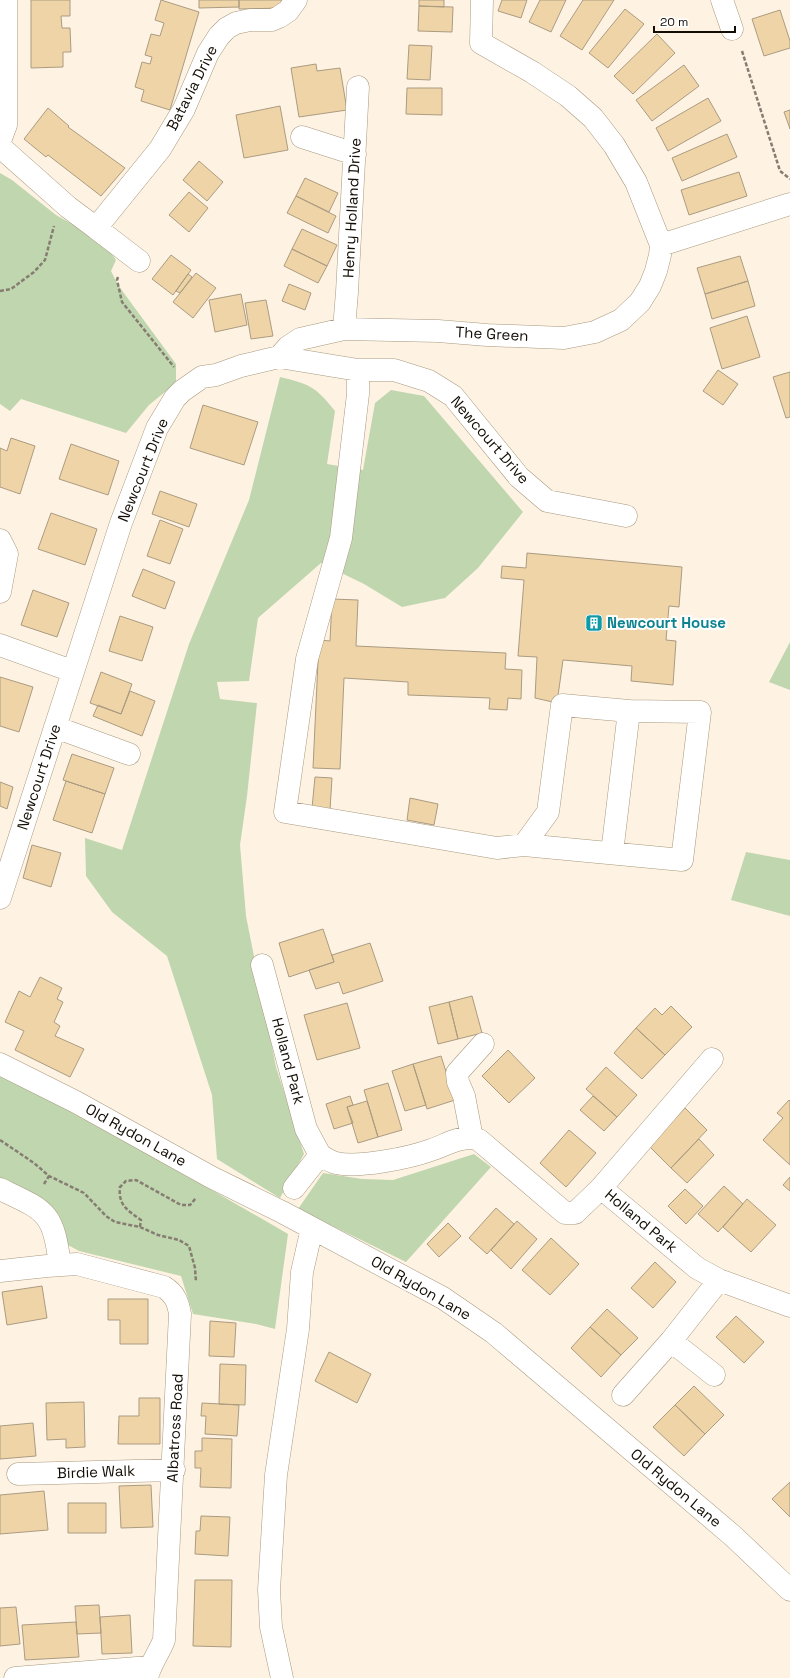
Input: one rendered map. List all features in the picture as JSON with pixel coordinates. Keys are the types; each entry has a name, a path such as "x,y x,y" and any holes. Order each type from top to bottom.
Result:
{"street":[{"path":"0,141 6,125 6,0"},
{"name":"Batavia Drive","path":"96,228 160,149 184,109 208,53 219,36 227,28 236,23 250,20 272,20 279,17 288,11 296,0"},
{"path":"482,0 481,43 525,68 568,96 593,118 614,145 636,182 661,245 790,204"},
{"path":"722,0 732,29"},
{"name":"Henry Holland Drive","path":"344,329 358,87"},
{"path":"302,138 355,154"},
{"path":"0,149 5,150 68,207 134,257"},
{"name":"The Green","path":"279,357 288,347 300,339 344,329 438,331 487,335 564,338 595,332 621,320 640,302 650,286 656,270 661,245"},
{"name":"Newcourt Drive","path":"0,898 121,523 157,428 175,398 182,391 202,377 216,375 241,366 279,357 358,370 394,370 429,381 453,396 519,477 547,501 626,516"},
{"path":"358,370 358,394 341,538 307,659 285,812 497,848 524,845 682,860 700,712 629,711 562,705 548,812 524,845"},
{"path":"0,540 7,554 0,592"},
{"path":"0,645 72,672"},
{"path":"612,853 629,711"},
{"path":"55,727 129,754"},
{"name":"Holland Park","path":"262,965 306,1129 320,1155"},
{"path":"294,1188 320,1155 336,1163 370,1163 400,1159 430,1150 464,1137 472,1138 464,1096 458,1082 457,1072 483,1044"},
{"path":"601,1188 712,1059"},
{"name":"Old Rydon Lane","path":"0,1064 76,1102 211,1177 312,1228 443,1298 494,1333 733,1536 790,1590"},
{"name":"Holland Park","path":"472,1138 479,1140 565,1213 575,1213 601,1188 696,1268 719,1280 790,1306"},
{"path":"0,1189 36,1206 47,1216 53,1229 60,1264"},
{"path":"282,1678 271,1627 270,1590 276,1475 298,1329 302,1272 312,1228"},
{"name":"Albatross Road","path":"0,1271 60,1264 77,1264 164,1287 171,1292 177,1300 180,1314 174,1470 164,1640 158,1656 148,1673"},
{"path":"624,1394 670,1341 719,1280"},
{"path":"670,1341 714,1375"},
{"name":"Birdie Walk","path":"18,1474 174,1470"},
{"path":"15,1678 148,1673"}],"path":[{"path":"732,29 738,38 780,171 790,179"},
{"path":"0,291 11,289 25,280 45,260 52,229 68,207"},
{"path":"134,257 122,266 117,280 122,302 173,366 182,391"},
{"path":"0,1140 34,1163 49,1176 84,1193 106,1216 115,1222 140,1227 158,1235 180,1240 189,1246 195,1268 196,1283"},
{"path":"140,1227 141,1220 123,1206 119,1198 120,1187 126,1181 136,1180 181,1205 190,1206 211,1177"}],"green space":[{"path":"0,173 12,180 56,215 103,242 116,260 111,271 118,285 176,364 176,383 149,405 126,433 21,399 10,411 0,404"},
{"path":"280,377 299,382 312,388 323,397 335,411 327,464 363,470 375,403 391,390 424,396 523,512 478,568 445,598 402,607 364,584 321,563 258,618 249,681 217,682 220,699 257,703 240,845 246,916 276,1067 304,1154 280,1198 217,1159 212,1095 167,956 112,912 86,876 85,838 122,850 189,644 249,500"},
{"path":"790,642 790,690 769,682"},
{"path":"746,852 790,860 790,916 731,900"},
{"path":"0,1075 73,1113 288,1234 275,1329 256,1324 193,1314 181,1276 79,1251 68,1245 62,1230 0,1181"},
{"path":"474,1154 491,1167 406,1262 298,1209 323,1173 362,1179 393,1180"}],"building":[{"path":"31,0 70,0 70,16 61,16 62,28 70,28 71,52 63,52 63,67 31,68"},
{"path":"161,0 199,12 170,110 141,101 144,90 135,87 142,62 150,64 152,57 145,55 151,34 160,36 164,23 155,20"},
{"path":"199,0 239,0 239,7 199,8"},
{"path":"239,0 282,0 282,8 239,9"},
{"path":"419,0 444,0 444,7 419,6"},
{"path":"502,0 527,0 521,18 498,11"},
{"path":"540,0 566,0 551,32 529,22"},
{"path":"583,0 614,0 582,50 560,36"},
{"path":"419,6 453,7 452,32 418,31"},
{"path":"625,9 644,24 608,68 589,53"},
{"path":"780,10 790,41 790,48 764,56 752,19"},
{"path":"657,34 675,53 633,94 614,76"},
{"path":"409,45 432,46 430,80 407,79"},
{"path":"316,64 317,71 340,68 347,110 299,117 291,68"},
{"path":"684,65 699,86 652,121 636,100"},
{"path":"407,88 442,88 442,115 406,114"},
{"path":"708,98 721,121 668,151 656,128"},
{"path":"280,106 288,150 244,158 236,115"},
{"path":"48,108 69,126 68,127 125,168 101,196 48,155 46,157 24,139"},
{"path":"790,110 790,129 784,112"},
{"path":"727,134 737,157 682,181 672,158"},
{"path":"199,161 223,182 207,201 183,180"},
{"path":"739,172 747,196 689,215 681,190"},
{"path":"305,178 338,193 329,212 296,196"},
{"path":"189,192 208,208 189,232 169,215"},
{"path":"296,196 336,216 328,233 287,213"},
{"path":"302,229 337,245 327,266 292,249"},
{"path":"292,249 327,266 318,283 284,266"},
{"path":"171,255 191,270 173,295 152,279"},
{"path":"740,256 748,281 705,294 697,268"},
{"path":"196,273 216,288 193,318 173,302"},
{"path":"188,274 192,277 180,293 176,291"},
{"path":"748,281 755,306 712,319 705,294"},
{"path":"289,284 311,293 305,310 282,301"},
{"path":"241,294 247,325 215,332 209,300"},
{"path":"266,300 273,336 251,339 245,303"},
{"path":"747,316 760,357 722,369 710,328"},
{"path":"718,370 738,384 723,405 703,391"},
{"path":"790,372 790,417 786,418 773,377"},
{"path":"203,405 258,422 244,465 190,448"},
{"path":"11,438 35,446 20,494 0,487 0,448 7,451"},
{"path":"71,444 119,461 108,495 59,479"},
{"path":"160,491 197,504 189,527 152,514"},
{"path":"51,513 97,529 85,565 38,549"},
{"path":"160,520 183,529 170,564 147,556"},
{"name":"Newcourt House","path":"527,553 682,567 679,607 669,606 666,640 676,641 673,685 631,681 632,666 563,660 557,703 535,698 537,657 518,656 524,580 501,578 502,566 526,568"},
{"path":"143,569 175,582 165,609 132,596"},
{"path":"33,590 69,603 57,637 21,625"},
{"path":"332,599 358,600 356,646 506,653 505,669 522,670 521,699 508,698 507,710 489,709 490,698 408,695 408,682 344,678 340,769 313,768 319,640 330,641"},
{"path":"120,616 153,627 142,661 109,651"},
{"path":"101,672 132,684 121,714 90,703"},
{"path":"0,677 33,687 19,732 0,726"},
{"path":"130,691 155,701 142,736 93,716 98,705 121,714"},
{"path":"72,754 114,768 105,794 63,780"},
{"path":"315,777 332,778 330,810 312,808"},
{"path":"66,781 105,794 92,833 53,820"},
{"path":"0,782 13,787 7,809 0,806"},
{"path":"410,798 438,804 434,825 407,820"},
{"path":"32,845 61,853 51,887 23,878"},
{"path":"323,929 334,962 289,977 279,943"},
{"path":"370,943 383,981 343,994 339,982 316,989 309,970 334,962 332,955"},
{"path":"40,977 62,988 57,999 63,1002 54,1022 60,1026 55,1036 84,1049 70,1077 15,1050 24,1031 5,1022 19,991 30,997"},
{"path":"472,996 482,1033 458,1039 449,1002"},
{"path":"449,1002 458,1039 438,1044 429,1007"},
{"path":"347,1003 360,1048 317,1060 304,1015"},
{"path":"671,1006 692,1027 665,1055 636,1028 655,1008 662,1015"},
{"path":"636,1028 665,1055 642,1079 614,1053"},
{"path":"508,1050 535,1078 509,1103 482,1076"},
{"path":"441,1056 455,1100 427,1109 413,1064"},
{"path":"413,1064 426,1105 405,1111 392,1071"},
{"path":"606,1067 637,1095 617,1117 586,1089"},
{"path":"388,1083 402,1130 378,1137 364,1090"},
{"path":"350,1096 353,1105 347,1107 353,1123 334,1129 326,1104"},
{"path":"593,1096 617,1117 604,1131 580,1110"},
{"path":"789,1100 790,1165 763,1140 783,1118 777,1113"},
{"path":"367,1101 378,1137 358,1143 347,1107"},
{"path":"685,1108 707,1130 671,1168 649,1146"},
{"path":"569,1130 596,1153 566,1187 540,1163"},
{"path":"699,1139 714,1155 687,1183 671,1168"},
{"path":"790,1177 790,1191 783,1185"},
{"path":"724,1186 743,1204 718,1232 698,1214"},
{"path":"685,1189 703,1206 686,1224 668,1206"},
{"path":"747,1199 776,1225 751,1252 723,1227"},
{"path":"496,1208 514,1224 487,1254 469,1238"},
{"path":"517,1221 537,1239 511,1269 491,1250"},
{"path":"448,1223 461,1236 439,1257 427,1244"},
{"path":"551,1238 579,1264 550,1295 522,1270"},
{"path":"655,1262 676,1282 653,1308 631,1288"},
{"path":"42,1286 47,1318 7,1325 2,1292"},
{"path":"108,1299 148,1299 148,1344 120,1344 120,1320 108,1320"},
{"path":"607,1309 638,1338 621,1355 590,1327"},
{"path":"736,1316 764,1342 744,1363 716,1337"},
{"path":"210,1321 236,1323 234,1357 209,1356"},
{"path":"590,1327 621,1355 601,1377 571,1348"},
{"path":"329,1352 371,1374 357,1403 315,1381"},
{"path":"220,1364 246,1365 245,1405 219,1404"},
{"path":"694,1386 724,1415 705,1434 675,1405"},
{"path":"139,1398 160,1398 160,1444 118,1444 119,1416 139,1416"},
{"path":"84,1402 85,1447 66,1448 66,1439 47,1440 46,1403"},
{"path":"202,1403 239,1405 237,1436 205,1434 206,1416 201,1416"},
{"path":"675,1405 705,1434 684,1456 653,1427"},
{"path":"33,1423 36,1456 0,1459 0,1426"},
{"path":"202,1438 232,1439 231,1488 200,1487 201,1468 195,1468 195,1451 202,1451"},
{"path":"790,1482 790,1517 772,1499"},
{"path":"151,1485 153,1527 121,1528 119,1486"},
{"path":"44,1491 48,1530 0,1534 0,1495"},
{"path":"68,1503 106,1503 106,1533 68,1533"},
{"path":"201,1516 230,1517 228,1556 195,1554 196,1531 200,1531"},
{"path":"195,1580 232,1580 231,1647 193,1646"},
{"path":"99,1605 101,1633 77,1634 75,1606"},
{"path":"16,1607 20,1644 0,1646 0,1608"},
{"path":"130,1615 132,1653 102,1654 100,1617"},
{"path":"76,1622 79,1657 25,1660 22,1625"}],"place":[{"name":"Newcourt House","path":"594,623"}]}
